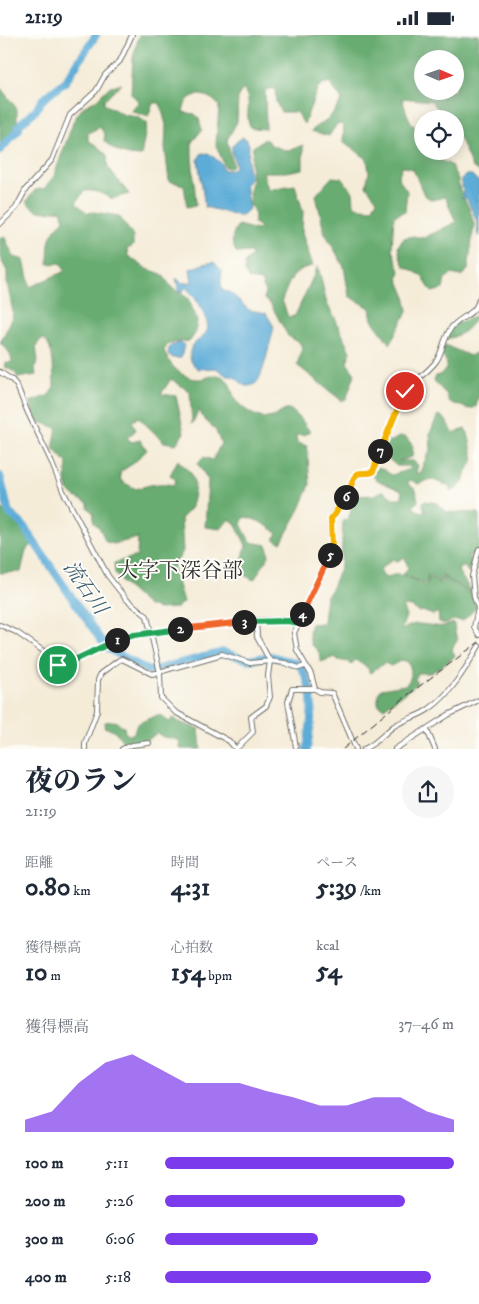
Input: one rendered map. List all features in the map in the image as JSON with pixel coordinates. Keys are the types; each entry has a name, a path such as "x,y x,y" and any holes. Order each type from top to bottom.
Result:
{"street":[{"path":"0,224 16,208 26,189 52,160 70,115 96,91 106,75 120,61 132,35"},
{"path":"314,689 310,674 297,650 294,633 332,548 331,519 348,494 356,476 359,473 369,474 373,472 376,459 386,440 405,391 436,362 452,327 460,319 475,310 479,299"},
{"path":"0,372 17,386 63,491 108,575 119,591 144,612 159,667 161,698 183,717 229,741 236,749 254,731 251,717 266,706 270,697 268,675 270,661 257,637 256,620"},
{"path":"479,549 472,580 474,597 478,607 474,627 479,635"},
{"path":"0,625 16,632 52,657 61,666 134,635 256,620 298,623"},
{"path":"364,749 374,744 400,723 417,716 435,705 463,671 479,646"},
{"path":"85,749 85,743 97,711 98,680 101,673 119,660 122,659 146,673 152,674 222,654 250,663 270,661 285,663 299,668 305,665"},
{"path":"296,747 288,702 292,689 314,689 320,692 332,693 356,749"},
{"path":"395,749 448,715 479,700"},
{"path":"427,730 435,749"},
{"path":"122,749 132,745 149,743"}],"green space":[{"path":"139,35 479,35 479,172 472,167 464,149 464,110 438,110 432,101 422,100 464,100 464,50 414,50 414,99 402,98 414,126 414,160 440,160 451,165 458,180 460,191 470,210 474,224 468,270 461,276 451,274 445,279 443,289 432,292 421,275 404,266 398,246 404,238 413,236 424,238 456,222 445,197 432,200 424,195 413,169 402,166 398,178 407,191 405,211 394,216 392,249 400,271 398,278 405,295 408,310 390,344 372,320 370,308 349,296 344,267 324,231 316,195 332,177 342,178 353,192 354,205 372,209 377,200 366,186 369,172 367,159 343,141 344,125 337,124 329,136 311,131 330,117 342,100 329,82 318,87 304,124 296,112 281,112 276,102 275,88 265,90 266,129 251,128 248,119 248,99 243,89 238,96 237,122 227,140 233,165 229,168 225,167 216,145 219,106 212,99 205,96 196,95 189,99 183,112 195,114 199,119 202,130 192,142 196,205 187,207 184,185 169,181 165,148 166,125 160,103 153,103 148,117 131,111 139,102 131,94 133,58"},
{"path":"122,84 104,100 104,104 124,115 137,117 147,123 141,156 117,151 104,141 105,135 100,127 88,133 88,141 96,145 107,155 108,168 129,194 112,199 99,192 84,191 76,203 87,213 94,212 119,216 133,236 133,246 127,249 128,256 147,269 162,274 172,288 188,298 197,319 196,332 190,341 169,343 164,350 169,361 178,371 194,379 215,375 220,376 226,379 230,385 238,403 249,412 266,418 273,417 290,409 301,419 310,432 296,435 297,443 307,446 310,485 300,509 281,543 274,539 277,533 262,523 244,517 241,524 250,542 267,545 269,556 254,580 244,575 237,565 242,562 246,545 235,523 229,519 221,529 205,527 208,480 198,464 203,457 213,460 221,443 215,429 204,419 199,410 192,424 190,392 171,379 161,394 176,396 184,433 176,444 164,442 138,417 132,422 136,430 127,438 132,442 140,440 147,450 134,463 120,472 121,481 136,489 159,484 173,485 176,480 170,475 178,460 191,473 195,485 192,506 181,519 183,551 173,568 183,602 177,608 159,609 148,606 122,583 115,573 114,563 137,556 138,538 114,544 106,542 100,529 94,522 94,514 88,508 88,503 74,496 68,488 66,483 67,463 53,449 57,428 37,421 30,402 49,395 54,387 53,361 48,343 44,339 40,340 36,347 38,361 35,368 36,375 18,378 15,372 5,367 5,364 12,362 8,351 0,343 12,319 13,312 7,283 7,271 0,258 0,238 4,236 14,257 24,260 30,287 65,271 61,263 48,264 50,239 54,230 64,220 61,210 42,212 26,202 35,190 45,188 54,176 74,120 83,107 96,100 110,86"},
{"path":"0,87 17,109 17,124 0,151"},
{"path":"265,139 273,146 288,151 303,145 303,169 286,172 263,172 268,189 295,185 303,211 302,233 313,266 300,270 292,278 282,300 288,317 295,316 318,266 327,304 350,352 347,363 355,374 346,400 342,401 297,365 302,348 300,343 288,336 270,303 264,299 265,291 261,281 249,279 245,273 245,262 252,256 251,252 237,253 233,246 233,236 238,225 257,230 260,227 254,223 255,214 250,204 249,189 252,180 253,147"},
{"path":"474,316 475,319 466,330 459,335 446,339 447,333 456,324"},
{"path":"445,345 470,356 479,351 479,393 476,407 469,409 449,402 447,395 434,381 436,376 443,372 446,366 445,360 439,354"},
{"path":"438,415 446,420 454,433 465,429 468,433 474,460 460,486 450,492 450,487 431,479 418,484 411,480 407,483 416,490 418,501 413,507 418,511 426,512 423,506 425,501 437,503 446,512 479,513 479,546 476,557 474,558 468,554 472,562 468,572 465,567 461,567 458,571 468,588 472,589 472,593 442,576 439,577 440,583 428,575 427,583 425,583 402,574 408,568 405,557 396,562 393,559 380,569 383,576 387,578 401,575 426,585 428,583 428,577 440,584 443,583 442,577 471,594 477,607 463,621 453,620 446,624 439,622 438,612 433,615 422,611 419,612 412,607 402,606 406,616 401,630 415,624 439,626 454,623 458,639 452,650 455,655 453,658 431,673 418,673 415,679 417,683 384,708 378,704 378,694 381,689 408,683 411,674 408,662 402,660 391,666 384,663 375,668 371,673 368,668 355,660 351,665 335,657 321,662 319,652 311,645 309,629 311,624 323,621 326,596 329,594 341,566 343,520 348,519 355,496 374,495 383,491 393,498 402,498 402,491 376,480 372,474 375,468 382,469 392,475 410,469 410,466 397,466 386,457 380,455 388,440 390,442 399,437 406,437 413,446 412,457 399,461 413,461 418,465 416,473 421,473 431,449 430,433"},
{"path":"0,508 20,524 32,545 26,550 21,572 0,573"},
{"path":"157,715 162,716 169,722 173,718 199,729 201,749 180,749 179,740 163,737 157,733 146,741 126,746 115,731 104,727 105,722 115,721 124,727 125,733 130,735 134,733 137,724"}],"water":[{"path":"242,137 247,140 249,145 248,167 250,177 245,185 249,209 241,216 205,207 198,159 202,153 210,154 222,164 223,170 231,170 236,166 232,146"},
{"path":"466,175 472,175 479,182 479,237 477,232 478,224 466,198 461,198 463,193 461,179"},
{"path":"214,262 222,271 222,290 231,293 249,310 266,313 274,327 259,379 252,385 245,386 235,377 227,376 216,368 198,369 191,360 190,351 194,344 205,335 208,326 207,320 193,295 185,287 183,292 179,292 176,278 182,283 192,282 190,269"},
{"path":"181,343 184,345 181,358 173,358 168,354 169,348 172,345"}],"waterway":[{"name":"流石川","path":"0,150 19,129 19,125 36,110 42,100 65,82 96,35"},
{"name":"流石川","path":"0,476 9,513 22,524 100,639 109,649 149,671 223,652 248,660 271,656 299,664 305,674 311,694 312,705 307,749"}],"railway":[{"path":"343,749 409,694 479,642"}],"district":[{"name":"大字下深谷部","path":"180,570"}],"route":[{"path":"58,665 64,665 119,639 134,635 256,620 298,623 332,548 331,519 348,494 356,476 359,473 369,474 373,472 376,459 386,440 405,391"}]}
